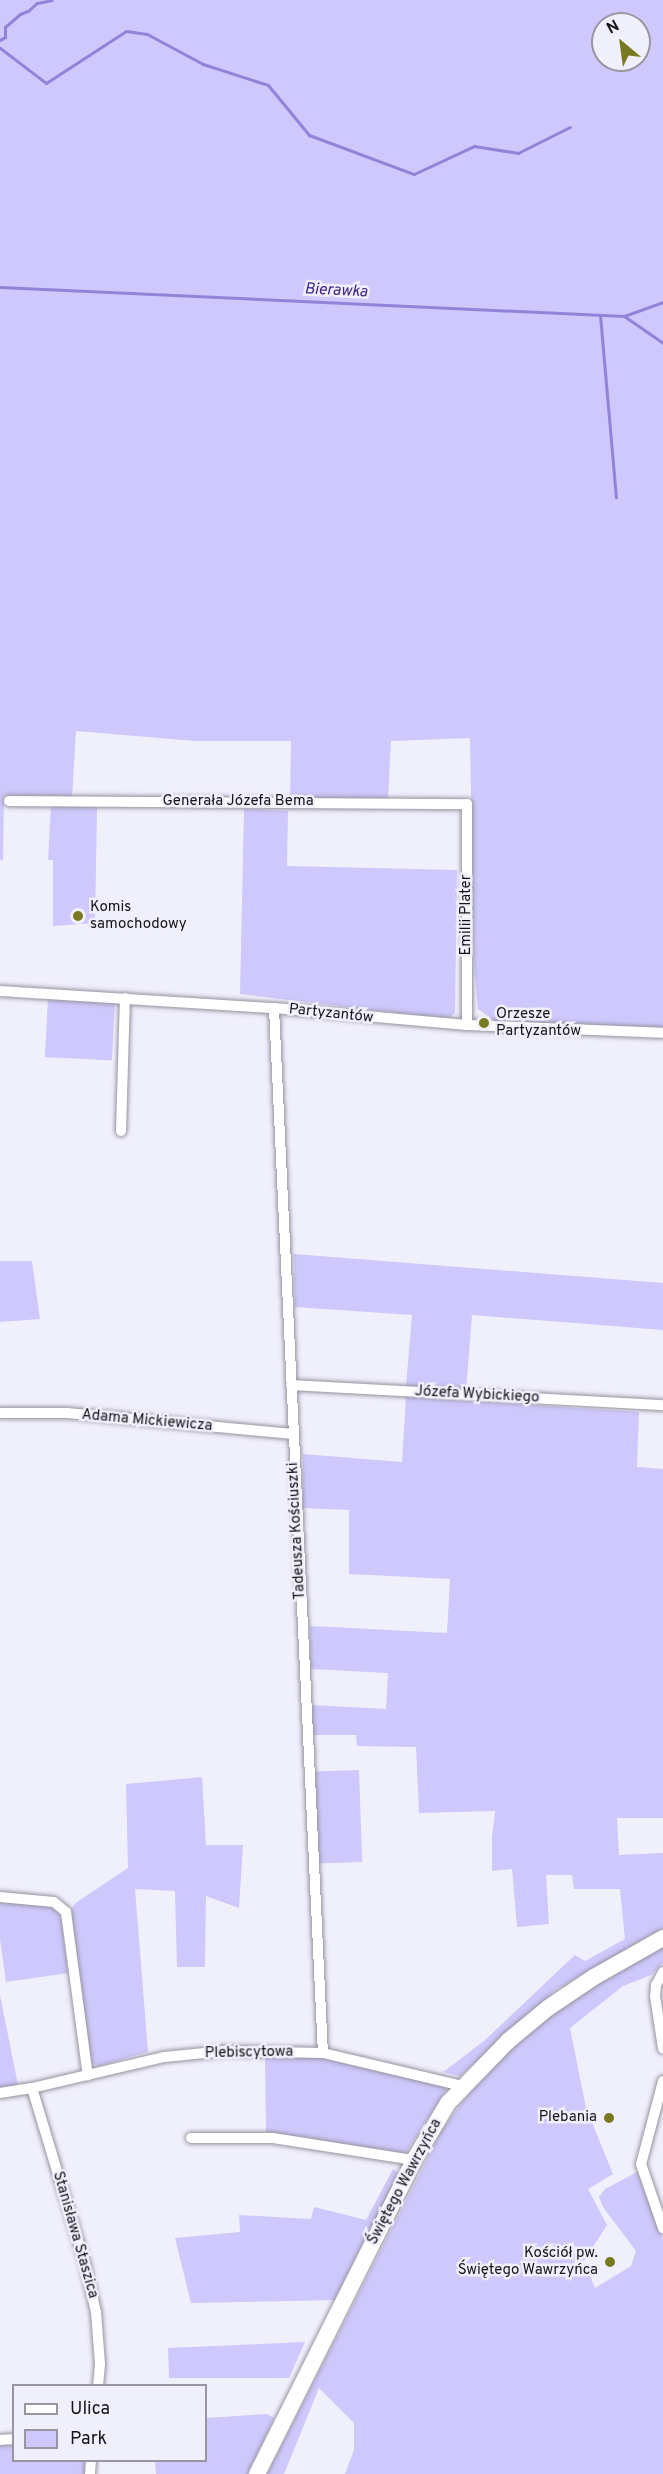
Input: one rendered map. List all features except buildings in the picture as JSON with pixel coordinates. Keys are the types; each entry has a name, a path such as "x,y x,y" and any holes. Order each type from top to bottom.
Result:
{"street":[{"name":"Generała Józefa Bema","path":"9,801 467,804"},
{"name":"Emilii Plater","path":"467,804 467,1025"},
{"name":"Partyzantów","path":"0,992 274,1008 467,1025 663,1033"},
{"path":"121,1131 125,998"},
{"name":"Tadeusza Kościuszki","path":"274,1008 323,2053"},
{"name":"Józefa Wybickiego","path":"291,1384 663,1405"},
{"name":"Adama Mickiewicza","path":"0,1413 67,1413 293,1434"},
{"path":"0,1897 54,1902 66,1912 88,2076"},
{"name":"Świętego Wawrzyńca","path":"257,2474 434,2123 463,2086 508,2041 548,2008 594,1977 663,1938"},
{"path":"663,1972 656,1985 655,1996 663,2048"},
{"name":"Plebiscytowa","path":"0,2092 32,2088 164,2057 225,2051 323,2053 463,2086"},
{"path":"663,2081 641,2164 663,2228"},
{"name":"Stanisława Staszica","path":"32,2088 86,2264 96,2312 100,2364 98,2384"},
{"path":"191,2138 273,2138 414,2160"}],"green space":[{"path":"0,0 663,0 663,1028 495,1021 478,1009 474,966 470,738 391,741 388,800 290,800 291,741 195,741 76,731 72,798 4,796 3,860 0,860"},
{"path":"51,805 97,807 95,923 53,926 53,860 48,860"},
{"path":"244,809 288,811 287,866 457,870 455,1013 447,1019 240,994"},
{"path":"48,998 115,1002 112,1060 45,1057"},
{"path":"294,1254 663,1283 663,1330 472,1315 466,1391 406,1386 412,1315 295,1307"},
{"path":"0,1261 32,1261 40,1319 0,1322"},
{"path":"406,1397 639,1412 637,1467 663,1469 663,1818 617,1818 619,1855 663,1853 663,1928 556,1990 460,2076 443,2072 484,2041 575,1955 585,1961 625,1939 620,1889 574,1889 572,1875 546,1875 549,1924 517,1927 512,1869 492,1871 495,1811 419,1813 416,1747 357,1746 356,1735 313,1735 310,1705 386,1709 388,1673 310,1669 310,1626 447,1633 450,1579 349,1574 349,1510 303,1508 303,1454 402,1462"},
{"path":"359,1770 362,1862 318,1863 315,1772"},
{"path":"202,1777 206,1845 243,1845 239,1908 206,1896 205,1967 177,1967 175,1891 135,1889 148,2052 98,2066 90,2062 69,1911 77,1902 128,1868 126,1784"},
{"path":"0,1900 46,1904 57,1910 61,1919 68,1973 6,1982 0,1939"},
{"path":"663,1947 663,1963 651,1975 623,1986 570,2028 586,2108 613,2174 588,2189 607,2225 584,2261 595,2288 631,2266 636,2251 603,2207 599,2197 605,2189 637,2172 663,2240 663,2474 345,2474 354,2450 354,2423 319,2388 284,2474 267,2474 442,2130 461,2104 487,2071 555,2011 618,1971"},
{"path":"0,1995 18,2085 0,2088"},
{"path":"265,2055 323,2058 443,2084 446,2090 405,2154 266,2132"},
{"path":"393,2169 401,2175 337,2300 191,2303 175,2238 240,2232 239,2215 311,2219 314,2207 366,2220"},
{"path":"305,2342 289,2378 169,2378 168,2348"},
{"path":"267,2414 274,2418 249,2474 156,2474 155,2462 207,2462 207,2418"},
{"path":"12,2439 12,2462 90,2462 88,2474 0,2474 0,2440"}],"waterway":[{"path":"0,40 5,37 5,27 20,14 28,11 37,3 52,0"},
{"path":"0,48 46,83 126,31 147,34 203,64 268,85 309,135 414,174 474,146 518,153 570,127"},
{"name":"Bierawka","path":"0,287 624,316 663,343"},
{"path":"624,316 663,302"},
{"path":"600,315 616,497"}],"place":[{"name":"Komis samochodowy","path":"78,916"},
{"name":"Orzesze Partyzantów","path":"484,1023"},
{"name":"Plebania","path":"609,2118"},
{"name":"Kościół pw. Świętego Wawrzyńca","path":"610,2262"}]}
